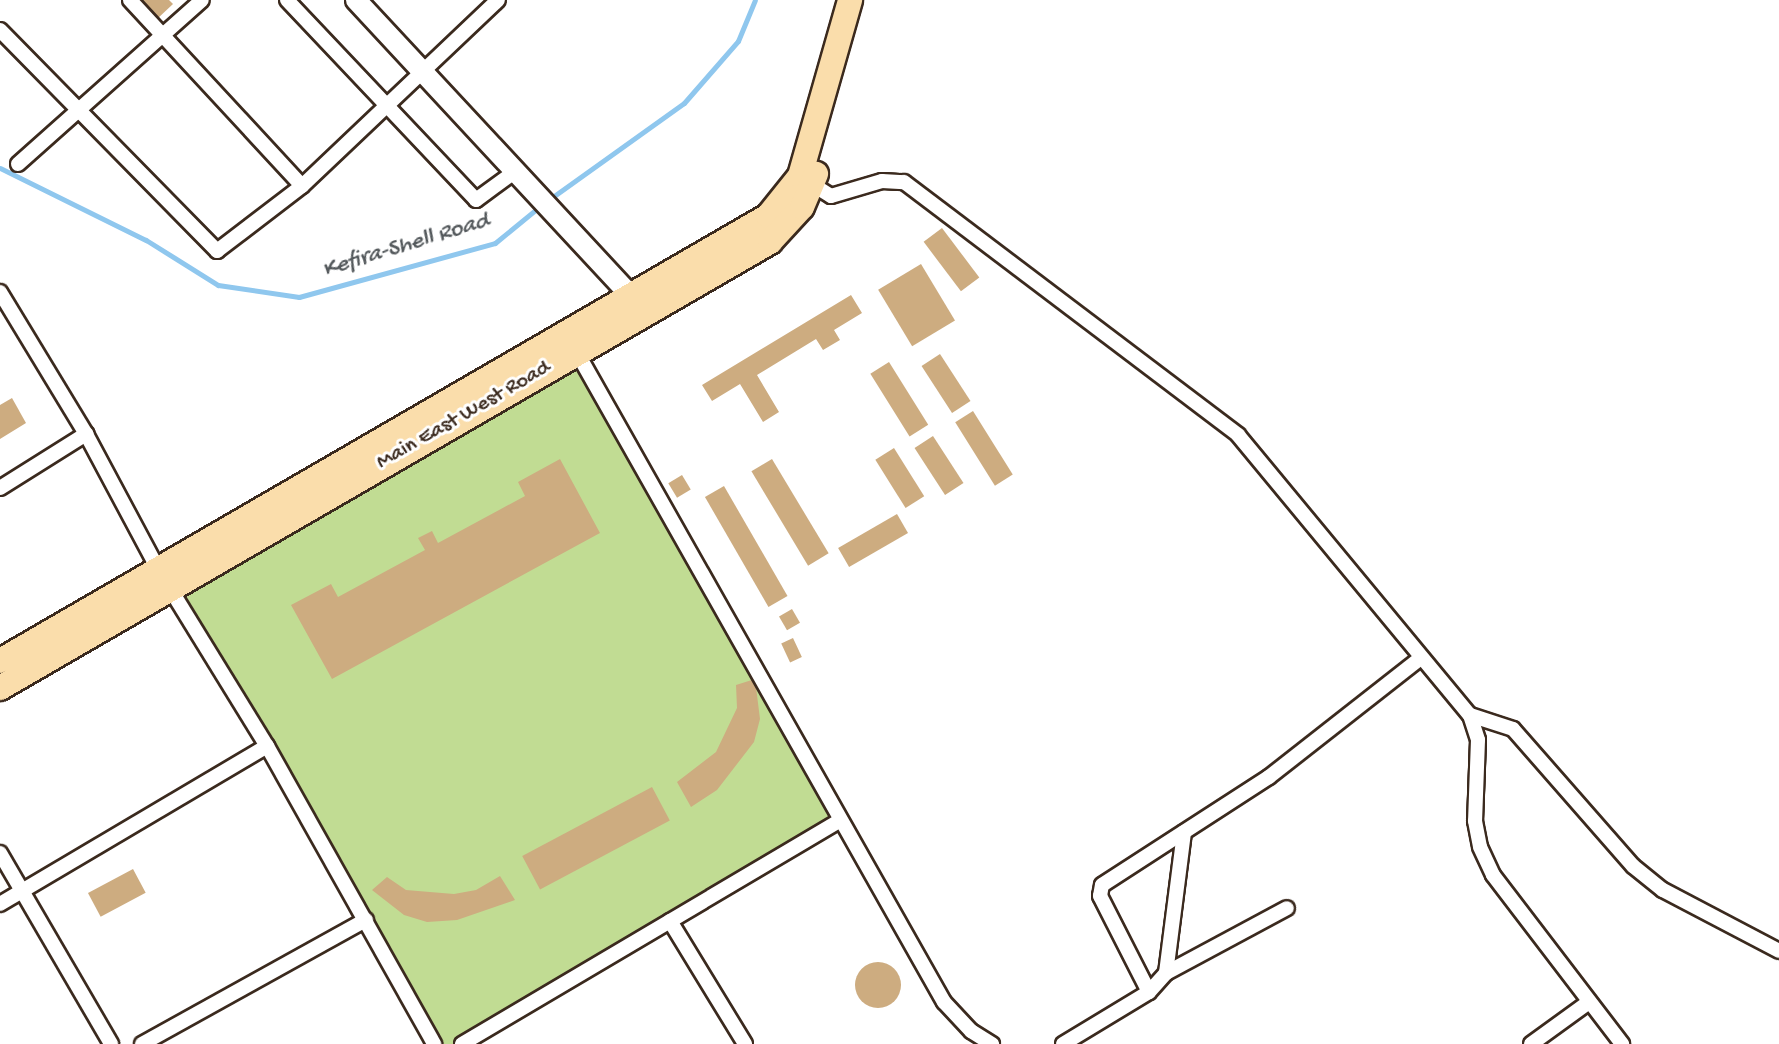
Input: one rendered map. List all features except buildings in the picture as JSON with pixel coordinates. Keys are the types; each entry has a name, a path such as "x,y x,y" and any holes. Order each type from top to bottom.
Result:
{"main road":[{"name":"Main East West Road","path":"0,688 164,579 571,341 639,303 782,233 823,144 826,73 850,0"},
{"name":"Main East West Road","path":"0,661 164,579"}],"street":[{"path":"130,0 302,186"},
{"path":"18,164 80,113 202,0"},
{"path":"287,0 476,200 517,170"},
{"path":"356,0 639,303"},
{"path":"0,30 210,249 226,247 302,186 425,73 498,0"},
{"path":"806,181 831,196 882,181 904,182 1213,414 1264,465 1470,715 1478,740 1475,821 1480,847 1493,875 1622,1044"},
{"path":"0,292 86,434 164,579 267,746 434,1044"},
{"path":"571,341 839,821 944,1002 958,1020 992,1044"},
{"path":"0,488 86,434"},
{"path":"1149,992 1098,890 1282,768 1421,658"},
{"path":"1470,715 1513,729 1633,866 1663,890 1779,951"},
{"path":"0,904 267,746"},
{"path":"462,1044 839,821"},
{"path":"1166,973 1184,832"},
{"path":"0,853 111,1044"},
{"path":"1063,1044 1149,992 1166,973 1287,908"},
{"path":"142,1044 366,920"},
{"path":"670,921 745,1044"},
{"path":"1531,1044 1589,1002"}],"green space":[{"path":"576,351 839,821 462,1044 434,1044 170,589"}],"waterway":[{"name":"Kefira-Shell Road","path":"547,201 684,103 738,41 755,0"},
{"name":"Kefira-Shell Road","path":"0,168 146,240 218,285 299,297 495,243 539,207"}]}
